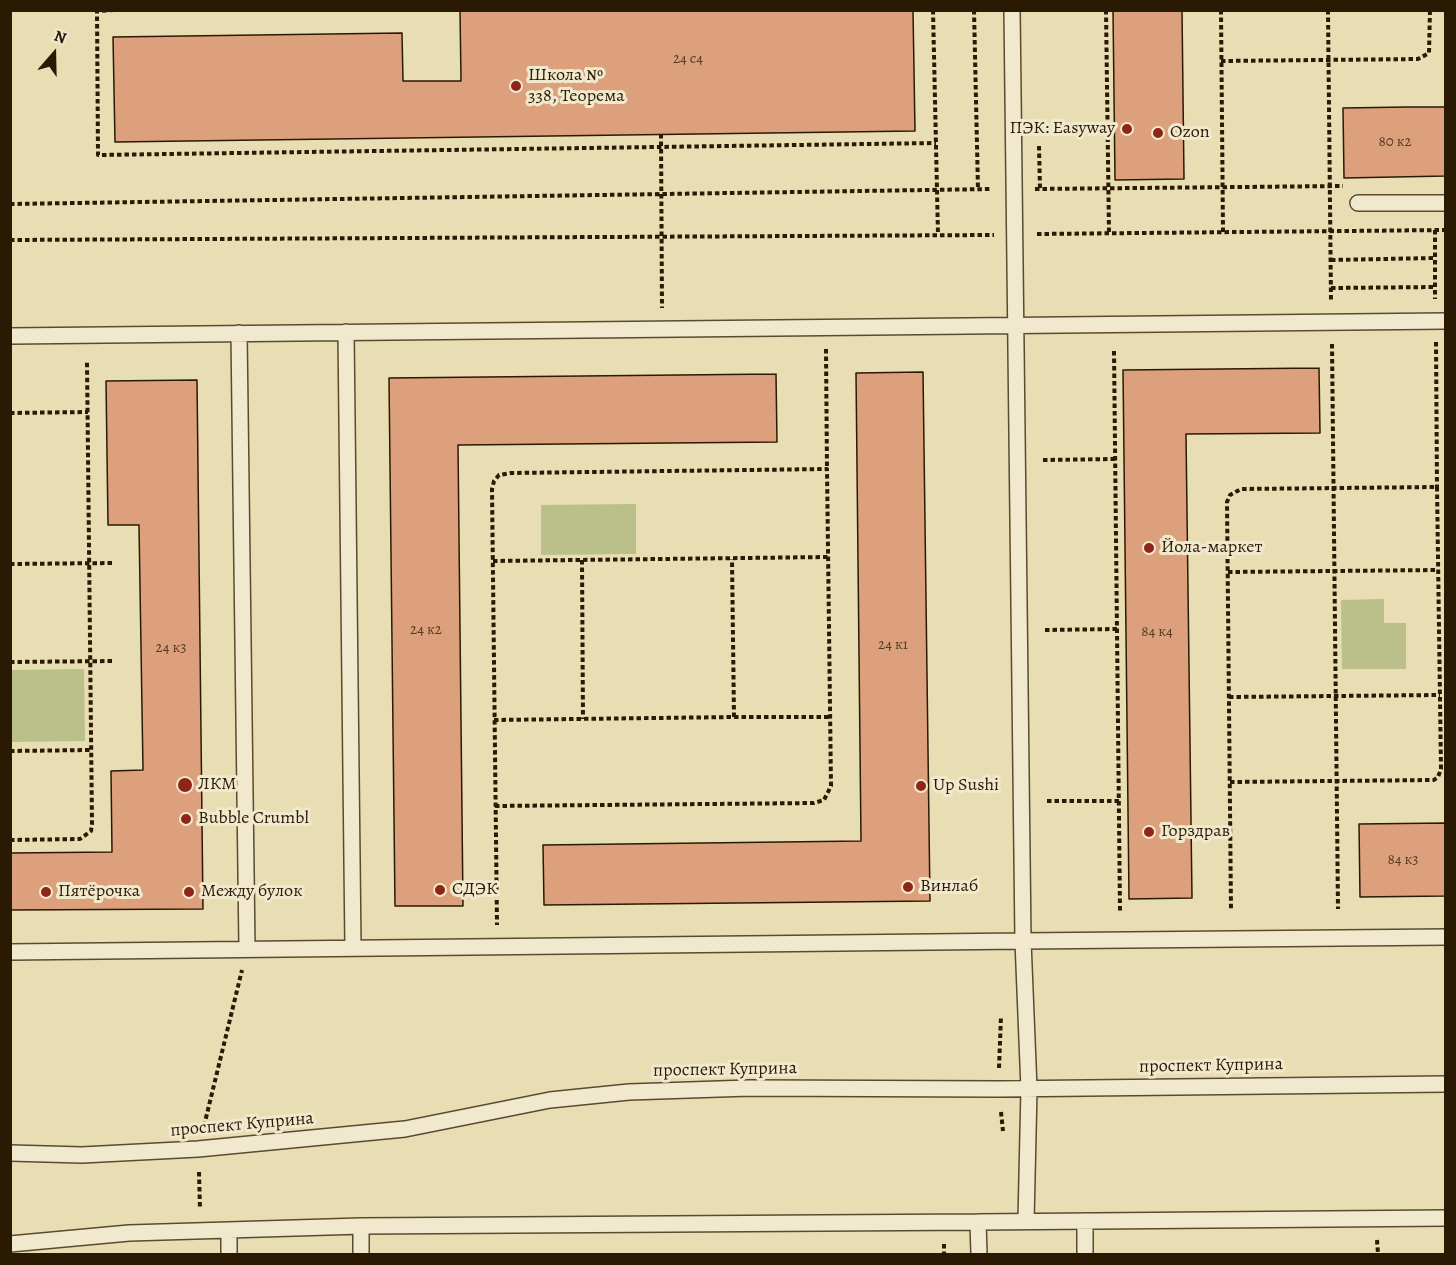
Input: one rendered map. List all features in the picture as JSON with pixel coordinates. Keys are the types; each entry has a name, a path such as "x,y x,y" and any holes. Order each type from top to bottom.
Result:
{"lane":[{"path":"1012,10 1023,941 1029,1089 1026,1221"},
{"path":"1358,203 1446,202"},
{"path":"10,336 1446,321"},
{"path":"346,332 353,948"},
{"path":"239,333 247,949"},
{"path":"10,952 1446,937"},
{"name":"проспект Куприна","path":"10,1153 82,1155 198,1149 405,1129 550,1100 629,1092 748,1088 1029,1089 1446,1084"},
{"path":"10,1244 129,1233 361,1226 1446,1218"},
{"path":"1084,1221 1085,1254"},
{"path":"978,1222 979,1254"},
{"path":"361,1226 361,1254"},
{"path":"229,1230 229,1254"}],"path":[{"path":"114,10 97,11 98,155 936,143"},
{"path":"933,10 938,236"},
{"path":"974,10 978,190"},
{"path":"1106,10 1109,233"},
{"path":"1221,10 1223,232"},
{"path":"1328,10 1338,909"},
{"path":"1221,61 1424,57 1429,52 1430,10"},
{"path":"661,134 662,329"},
{"path":"1039,146 1040,189"},
{"path":"10,204 1353,186"},
{"path":"10,240 662,238 1446,230"},
{"path":"1331,260 1435,258"},
{"path":"1331,288 1435,287"},
{"path":"1114,351 1120,911"},
{"path":"10,840 80,839 91,831 87,362"},
{"path":"1230,782 1434,780 1438,777 1441,769 1436,367"},
{"path":"495,806 814,803 824,800 831,786 826,373"},
{"path":"10,413 88,412"},
{"path":"1043,460 1115,459"},
{"path":"496,906 492,489 499,475 511,472 827,469"},
{"path":"1231,910 1227,502 1235,491 1437,487"},
{"path":"492,561 828,557"},
{"path":"732,559 734,717"},
{"path":"582,560 583,719"},
{"path":"10,564 113,563"},
{"path":"1227,572 1438,570"},
{"path":"1045,630 1117,629"},
{"path":"10,662 114,661"},
{"path":"1229,697 1440,695"},
{"path":"494,720 830,717"},
{"path":"10,751 92,750"},
{"path":"1047,801 1119,801"},
{"path":"200,1231 198,1149 247,949"},
{"path":"1377,1240 1378,1254"}],"green space":[{"path":"636,504 636,554 541,555 541,505"},
{"path":"1384,599 1384,623 1406,623 1406,669 1342,669 1341,600"},
{"path":"84,669 85,741 11,742 11,670"}],"building":[{"name":"Школа № 338, Теорема","path":"460,10 913,10 915,131 115,142 113,37 402,33 403,81 461,81"},
{"path":"1113,10 1182,10 1184,179 1115,180"},
{"path":"1446,107 1446,176 1344,178 1343,108"},
{"path":"1319,368 1320,433 1186,434 1192,898 1129,899 1123,370"},
{"path":"923,372 930,901 544,905 543,845 861,841 856,373"},
{"path":"776,374 777,442 458,445 463,906 395,906 389,378"},
{"path":"197,380 203,909 10,910 10,853 112,852 111,771 143,770 139,525 108,525 106,381"},
{"path":"1446,823 1446,896 1360,897 1359,824"}],"place":[{"name":"Школа № 338, Теорема","path":"516,86"},
{"name":"ПЭК: Easyway","path":"1127,129"},
{"name":"Ozon","path":"1158,133"},
{"name":"Йола-маркет","path":"1149,548"},
{"name":"ЛКМ","path":"185,785"},
{"name":"Up Sushi","path":"921,786"},
{"name":"Bubble Crumbl","path":"186,819"},
{"name":"Горздрав","path":"1149,832"},
{"name":"Винлаб","path":"908,887"},
{"name":"СДЭК","path":"440,890"},
{"name":"Пятёрочка","path":"46,892"},
{"name":"Между булок","path":"189,892"}]}
